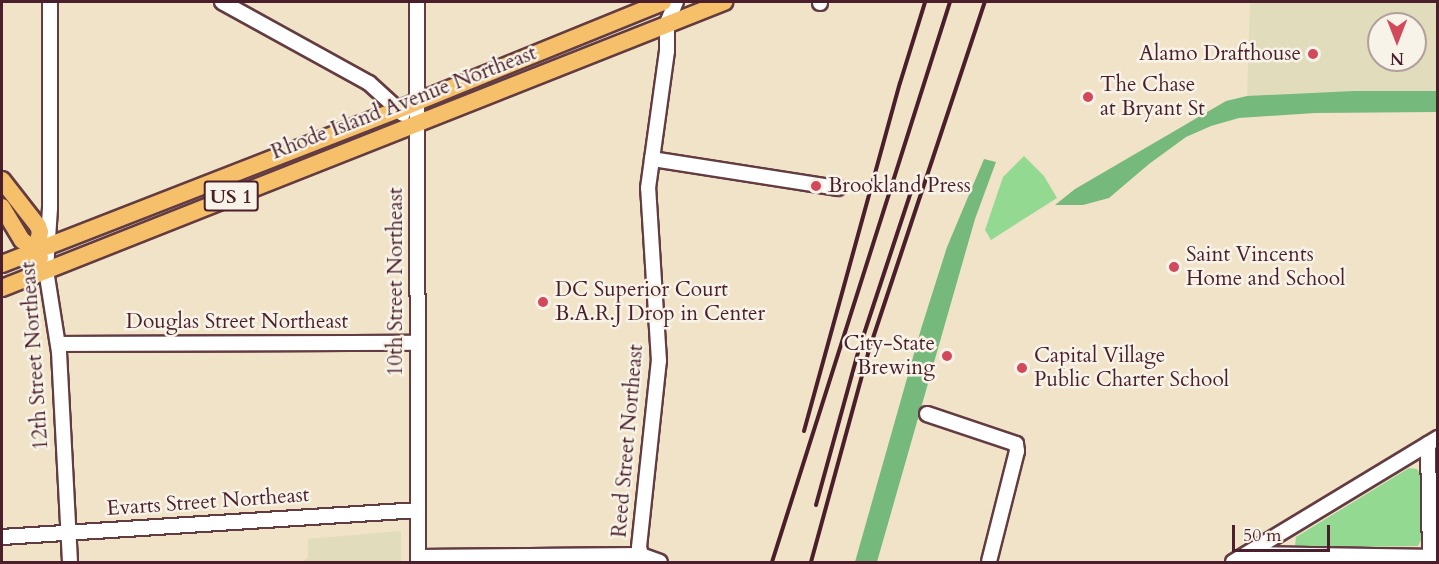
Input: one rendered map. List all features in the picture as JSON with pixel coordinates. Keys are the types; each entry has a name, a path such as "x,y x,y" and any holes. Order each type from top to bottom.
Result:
{"main road":[{"name":"Rhode Island Avenue Northeast","path":"2,288 724,2"},
{"name":"Rhode Island Avenue Northeast","path":"2,264 397,110 655,3"},
{"path":"2,180 38,226 46,270"},
{"path":"2,207 22,240 42,248"}],"street":[{"name":"12th Street Northeast","path":"42,248 50,2"},
{"path":"222,2 369,83 397,110 416,123"},
{"name":"10th Street Northeast","path":"417,2 418,560"},
{"path":"667,23 676,2"},
{"path":"655,3 667,23"},
{"name":"Reed Street Northeast","path":"660,562 641,555 639,547 658,367 658,321 648,206 667,51 667,23"},
{"path":"652,159 838,188"},
{"name":"12th Street Northeast","path":"46,270 57,344 70,562"},
{"name":"Douglas Street Northeast","path":"57,344 417,343"},
{"path":"927,414 1016,444 1017,451 989,562"},
{"path":"1233,562 1433,441"},
{"path":"1247,554 1432,559 1433,441"},
{"name":"Evarts Street Northeast","path":"2,537 418,510"},
{"path":"418,560 641,555"}],"shaded area":[{"path":"1250,2 1437,2 1437,98 1247,99"},
{"path":"401,531 401,562 301,562 308,558 308,539"}],"green space":[{"path":"1354,91 1437,91 1437,112 1315,113 1239,118 1211,126 1186,137 1149,164 1109,198 1083,205 1055,205 1075,189 1226,101 1247,96"},
{"path":"1024,156 1044,176 1057,198 991,240 985,230 1003,177"},
{"path":"984,159 996,162 975,219 877,562 855,562 921,329 947,247"},
{"path":"1409,468 1417,469 1421,475 1421,540 1418,546 1299,548 1295,545 1296,537"}],"railway":[{"path":"804,431 900,83 925,2"},
{"path":"772,562 950,2"},
{"path":"811,562 868,353 985,2"},
{"path":"816,505 858,352 912,189"}],"place":[{"name":"Alamo Drafthouse","path":"1313,54"},
{"name":"The Chase at Bryant St","path":"1088,97"},
{"name":"Brookland Press","path":"816,186"},
{"name":"Saint Vincents Home and School","path":"1174,267"},
{"name":"DC Superior Court B.A.R.J Drop in Center","path":"543,302"},
{"name":"City-State Brewing","path":"947,356"},
{"name":"Capital Village Public Charter School","path":"1022,368"}]}
